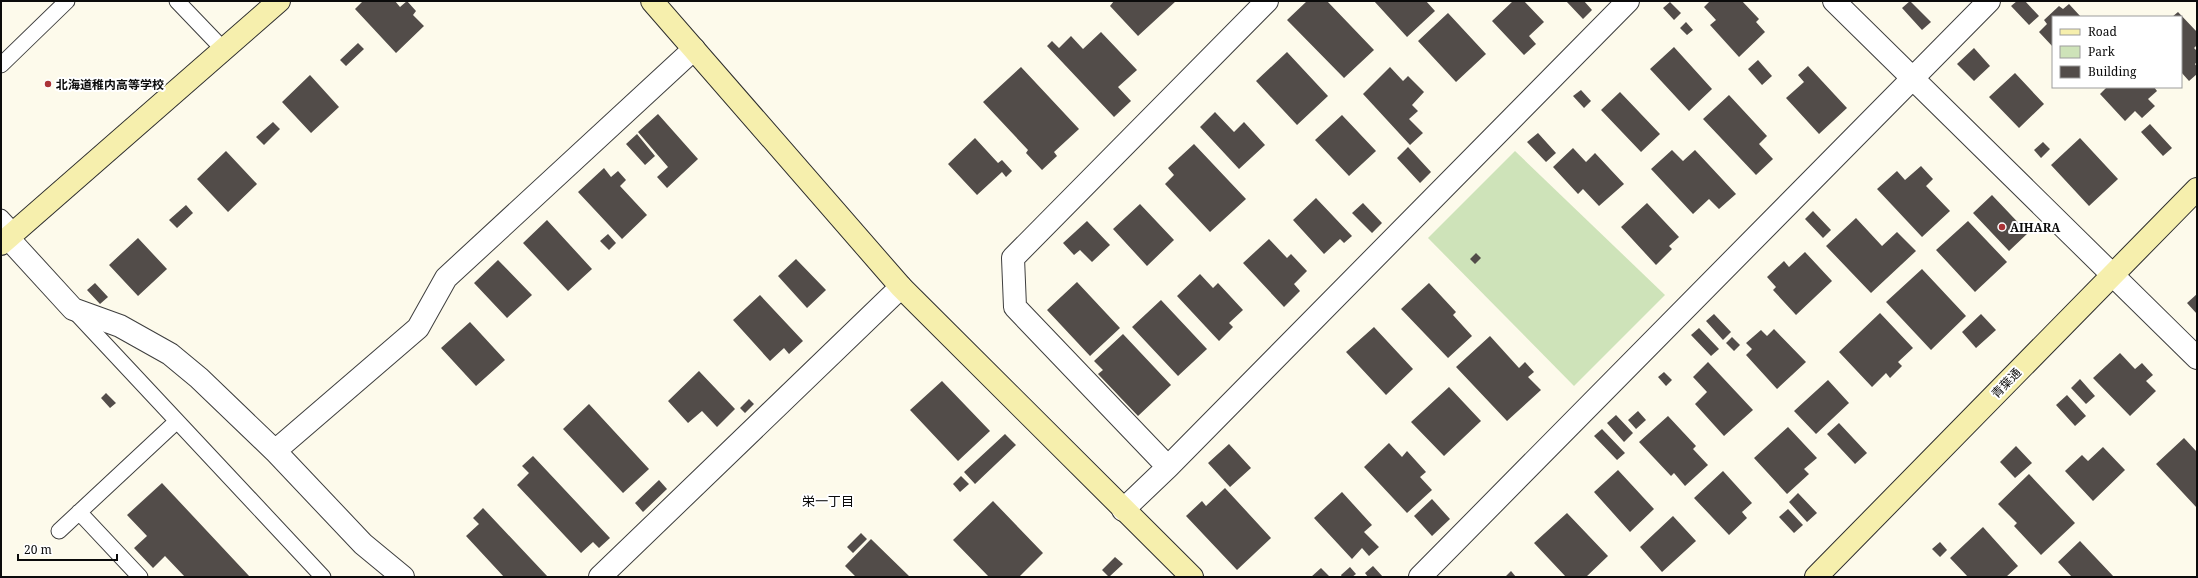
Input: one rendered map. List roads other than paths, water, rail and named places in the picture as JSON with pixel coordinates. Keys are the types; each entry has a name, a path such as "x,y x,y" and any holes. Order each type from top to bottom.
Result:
{"street":[{"path":"279,1 6,233 73,309 120,326 170,354 276,451 363,544 403,577"},
{"path":"652,1 901,287 1123,510 1192,577"},
{"path":"1168,467 1015,307 1013,258 1267,1"},
{"path":"1123,510 1168,467 1628,1"},
{"path":"1834,1 2197,358"},
{"path":"1420,577 1989,1"},
{"path":"276,451 418,328 446,278 694,49"},
{"name":"青葉通","path":"1816,577 2197,189"},
{"path":"600,577 901,287"}],"lane":[{"path":"1,65 67,1"},
{"path":"177,1 223,50"},
{"path":"73,309 323,577"},
{"path":"59,531 177,420"},
{"path":"79,512 140,577"}],"place":[{"name":"北海道稚内高等学校","path":"48,84"},
{"name":"AIHARA","path":"2002,227"}],"district":[{"name":"栄一丁目","path":"828,501"}]}
